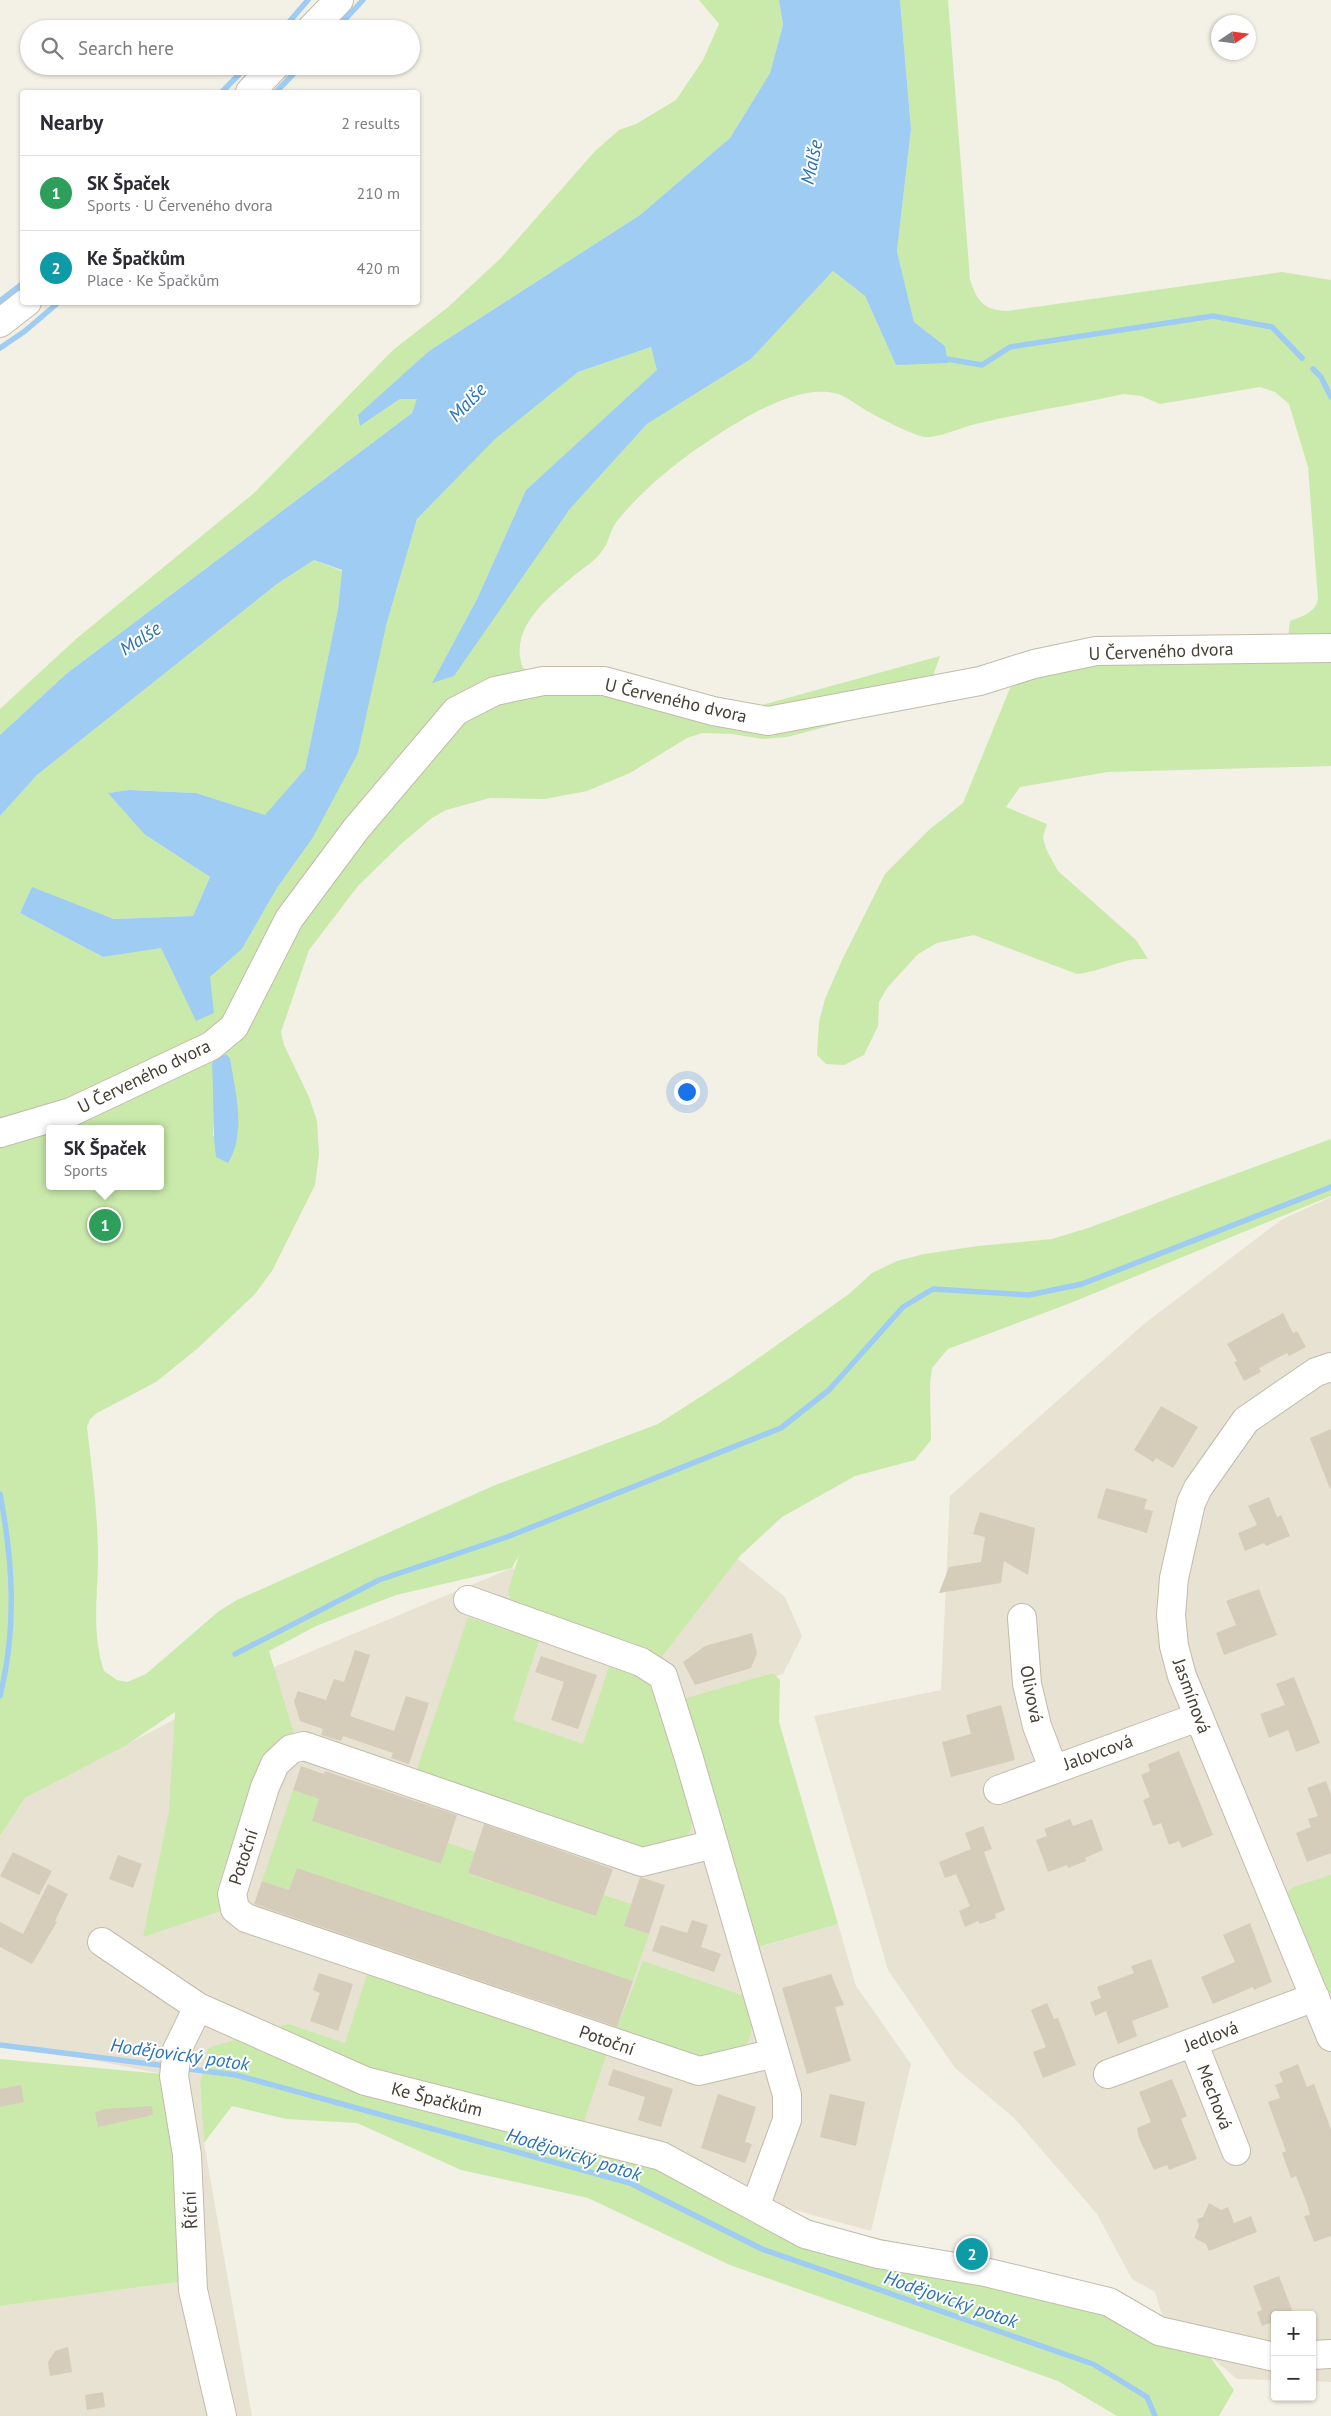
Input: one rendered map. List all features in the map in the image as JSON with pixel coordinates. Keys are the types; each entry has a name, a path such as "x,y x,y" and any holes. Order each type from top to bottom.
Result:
{"street":[{"path":"320,20 339,0"},
{"path":"252,90 266,75"},
{"path":"0,324 23,305"},
{"name":"U Červeného dvora","path":"0,1133 71,1112 212,1046 234,1027 288,919 356,829 456,711 495,691 544,681 604,681 713,711 768,720 980,682 1034,664 1096,651 1331,648"},
{"name":"Jasmínová","path":"1331,1367 1316,1372 1246,1420 1198,1488 1191,1503 1174,1578 1171,1615 1174,1646 1182,1676 1331,2037"},
{"path":"468,1600 641,1662 663,1676 787,2095 789,2108 787,2120 755,2207"},
{"name":"Olivová","path":"1022,1618 1027,1684 1037,1726 1052,1768"},
{"name":"Jalovcová","path":"998,1790 1052,1768 1198,1717"},
{"name":"Potoční","path":"714,1844 642,1862 304,1746 291,1749 275,1764 265,1787 232,1894 235,1909 246,1918 699,2071 775,2053"},
{"name":"Ke Špačkům","path":"102,1942 198,2007 365,2081 660,2156 805,2234 878,2254 985,2272 1108,2302 1160,2331 1271,2356"},
{"name":"Jedlová","path":"1108,2074 1314,1997"},
{"name":"Říční","path":"198,2007 175,2063 187,2155 193,2290 222,2416"},
{"name":"Mechová","path":"1194,2042 1236,2151"},
{"path":"1316,2354 1331,2354"}],"shaded area":[{"path":"1331,1197 1331,2382 1316,2381 1316,2311 1271,2311 1271,2380 1237,2379 1162,2315 1155,2292 1132,2279 1097,2214 1014,2118 955,2068 888,1970 814,1716 941,1690 950,1496 1144,1324 1281,1220"},
{"path":"733,1555 785,1597 802,1636 783,1674 690,1706 756,1948 838,1924 856,1986 911,2064 871,2231 776,2205 200,2084 204,2143 252,2416 0,2416 0,2306 185,2281 163,2074 0,2042 0,1836 25,1798 274,1667 512,1568 663,1643"}],"green space":[{"path":"699,0 779,0 783,25 770,73 730,138 640,215 429,351 360,426 400,399 418,399 412,413 66,674 0,735 0,709 76,639 254,493 393,350 447,308 501,258 595,151 619,130 636,124 676,100 703,60 719,24"},
{"path":"900,0 948,0 970,279 979,299 987,306 992,309 1007,311 1282,272 1331,280 1331,641 1288,638 1290,621 1304,616 1311,611 1318,599 1308,467 1289,404 1275,392 1260,387 1160,404 1141,396 1124,394 998,419 931,437 920,436 887,422 834,393 802,394 784,399 732,425 669,470 647,489 617,521 604,548 592,562 561,586 537,610 528,623 522,637 520,652 523,668 535,672 751,708 940,656 924,701 787,737 763,739 732,734 702,733 687,738 630,773 587,791 545,799 490,798 446,810 432,818 401,844 358,886 309,950 281,1032 284,1045 309,1097 317,1121 319,1154 315,1185 272,1271 255,1294 197,1349 156,1382 97,1413 90,1419 87,1427 97,1525 96,1628 104,1671 117,1680 127,1682 146,1674 219,1611 237,1600 493,1486 658,1424 733,1376 849,1294 872,1273 897,1261 924,1254 978,1246 1052,1239 1088,1228 1331,1139 1331,1196 1073,1302 948,1349 932,1368 930,1384 931,1440 915,1460 855,1476 782,1517 740,1556 660,1659 511,1602 508,1591 519,1555 512,1568 396,1595 316,1626 269,1651 295,1737 282,1740 272,1746 258,1766 218,1886 217,1899 221,1911 143,1937 169,1811 175,1712 125,1746 25,1798 0,1836 0,816 37,775 277,584 314,560 342,571 338,609 305,769 265,816 196,793 129,790 109,793 144,834 210,877 193,916 114,919 32,888 20,913 103,957 161,947 196,1020 210,977 242,949 277,888 312,839 386,626 417,519 495,438 578,372 651,347 658,370 526,490 477,599 433,682 569,510 647,424 751,359 833,271 865,296 896,365 945,346 914,322 897,251 911,129","holes":["226,1054 230,1058 237,1110 238,1135 213,1136 214,1059"]},
{"path":"1331,654 1331,766 1108,772 1020,787 1006,807 1047,824 1043,837 1046,849 1058,871 1136,940 1148,959 1130,960 1095,971 1077,974 974,935 937,943 918,954 887,988 879,1002 878,1026 864,1055 844,1065 826,1064 817,1055 819,1022 825,999 842,960 885,874 930,829 963,803 1015,676 1093,659"},
{"path":"468,1617 539,1641 513,1720 583,1744 610,1664 643,1678 653,1688 692,1817 691,1829 685,1838 645,1851 415,1775"},
{"path":"773,1673 780,1680 779,1722 838,1924 755,1948 683,1699"},
{"path":"293,1790 319,1799 313,1821 337,1829 344,1808 364,1839 389,1847 397,1824 416,1855 440,1864 448,1843 475,1852 468,1873 492,1882 500,1860 527,1869 520,1891 544,1899 552,1877 572,1908 596,1916 604,1895 631,1904 624,1926 649,1934 633,1981 608,1973 601,1994 581,1963 556,1955 549,1977 522,1968 529,1946 453,1920 418,1933 425,1911 297,1868 289,1890 262,1881"},
{"path":"1331,1875 1331,1992 1329,1993 1286,1894 1293,1887"},
{"path":"643,1961 742,1995 751,2023 750,2037 747,2043 742,2048 703,2058 616,2030"},
{"path":"368,1972 607,2053 583,2124 819,2223 853,2233 959,2256 1208,2354 1234,2390 1219,2416 1117,2416 1058,2381 730,2265 588,2198 461,2170 357,2123 286,2119 232,2106 204,2143 200,2084 208,2048 288,2024 345,2043"},
{"path":"0,2059 163,2074 179,2169 185,2281 0,2306"}],"water":[{"name":"Malše","path":"779,0 900,0 911,129 897,251 914,322 945,346 948,363 896,365 865,296 833,271 751,359 647,424 569,510 454,676 432,683 477,599 526,490 657,370 651,347 578,372 495,439 417,519 386,626 358,753 312,839 277,888 242,949 210,977 214,1013 196,1021 161,948 103,957 20,913 32,887 114,919 193,916 210,877 144,834 108,793 129,790 196,793 265,815 305,769 338,609 342,570 314,560 277,584 37,775 0,816 0,735 66,674 412,413 417,399 400,399 360,426 358,415 429,351 640,215 730,138 770,73 783,25"},
{"path":"226,1054 230,1058 238,1111 237,1138 234,1151 228,1163 216,1157 212,1065 214,1059"}],"building":[{"path":"1283,1313 1293,1333 1297,1331 1306,1347 1289,1356 1287,1353 1259,1368 1261,1372 1244,1381 1234,1362 1237,1361 1227,1344"},
{"path":"1161,1406 1198,1427 1173,1468 1156,1458 1153,1462 1134,1450"},
{"path":"1331,1429 1331,1488 1330,1489 1310,1438"},
{"path":"1106,1488 1147,1499 1144,1509 1153,1511 1147,1533 1097,1518"},
{"path":"1269,1497 1277,1517 1281,1515 1290,1536 1266,1546 1264,1543 1245,1551 1238,1533 1257,1525 1248,1506"},
{"path":"980,1512 1035,1528 1028,1575 1004,1561 1001,1583 939,1593 949,1567 981,1562 985,1537 973,1534"},
{"path":"1259,1589 1277,1635 1224,1655 1216,1633 1236,1625 1226,1601"},
{"path":"752,1633 757,1653 751,1668 695,1685 683,1662 705,1646"},
{"path":"355,1650 370,1655 350,1716 394,1731 406,1696 429,1703 409,1764 391,1758 393,1753 343,1736 341,1741 321,1735 323,1729 300,1721 294,1701 298,1691 326,1700 334,1679 344,1682"},
{"path":"541,1656 597,1675 578,1729 551,1720 564,1682 535,1672"},
{"path":"1294,1677 1320,1743 1296,1752 1288,1730 1269,1738 1260,1714 1285,1705 1276,1684"},
{"path":"1001,1705 1015,1760 951,1777 942,1742 971,1734 966,1715"},
{"path":"1179,1751 1213,1835 1182,1848 1179,1841 1169,1845 1161,1823 1153,1826 1143,1800 1150,1797 1141,1775 1150,1771 1148,1764"},
{"path":"301,1766 324,1774 325,1771 457,1815 441,1864 312,1821 319,1799 293,1790"},
{"path":"1326,1781 1331,1795 1331,1853 1307,1862 1296,1833 1311,1827 1308,1819 1318,1816 1307,1788"},
{"path":"1070,1819 1073,1826 1092,1819 1103,1850 1085,1858 1086,1861 1068,1868 1067,1865 1048,1872 1036,1840 1047,1836 1044,1829"},
{"path":"484,1824 613,1869 596,1916 468,1873"},
{"path":"983,1826 992,1849 984,1852 1005,1910 995,1914 996,1918 980,1924 978,1921 965,1927 959,1911 970,1906 956,1874 945,1878 939,1862 971,1849 965,1833"},
{"path":"13,1852 52,1871 39,1895 0,1876"},
{"path":"118,1855 142,1864 133,1888 109,1879"},
{"path":"297,1868 633,1981 617,2027 254,1904 262,1881 289,1890"},
{"path":"640,1877 665,1885 649,1934 624,1926"},
{"path":"48,1884 68,1894 55,1921 57,1922 32,1964 0,1947 0,1922 23,1934"},
{"path":"692,1920 708,1925 701,1947 721,1954 714,1972 652,1951 661,1925 687,1933"},
{"path":"1250,1923 1272,1982 1254,1990 1253,1987 1213,2004 1201,1977 1235,1962 1223,1935"},
{"path":"1151,1959 1169,2007 1132,2021 1137,2036 1118,2044 1106,2011 1095,2016 1090,2002 1101,1998 1097,1987 1134,1973 1131,1966"},
{"path":"319,1973 353,1984 338,2031 310,2021 320,1993 313,1990"},
{"path":"831,1974 844,2005 835,2007 851,2061 807,2074 782,1988"},
{"path":"1047,2003 1054,2019 1058,2018 1076,2065 1043,2078 1033,2052 1046,2047 1031,2010"},
{"path":"1298,2064 1307,2087 1314,2084 1331,2129 1331,2236 1314,2242 1304,2216 1310,2215 1307,2204 1296,2176 1291,2178 1282,2153 1286,2151 1268,2102 1280,2098 1275,2085 1283,2082 1279,2072"},
{"path":"613,2069 673,2089 661,2127 638,2120 645,2097 608,2085"},
{"path":"1172,2079 1187,2116 1181,2119 1197,2159 1169,2170 1167,2165 1154,2170 1139,2138 1137,2128 1151,2122 1139,2092"},
{"path":"21,2085 24,2102 0,2107 0,2089"},
{"path":"718,2094 756,2107 745,2142 752,2144 745,2163 701,2148"},
{"path":"830,2094 865,2102 856,2146 820,2137"},
{"path":"152,2106 153,2115 98,2127 95,2112 105,2109"},
{"path":"1209,2203 1221,2210 1228,2207 1234,2223 1251,2216 1257,2232 1209,2251 1206,2244 1194,2238 1199,2226 1197,2219 1203,2217"},
{"path":"1279,2276 1292,2311 1271,2311 1271,2323 1262,2326 1257,2312 1262,2310 1253,2286"},
{"path":"68,2347 72,2372 50,2376 48,2362 55,2351"},
{"path":"103,2392 105,2407 87,2410 85,2395"}],"waterway":[{"path":"291,20 308,0"},
{"path":"344,20 363,0"},
{"path":"224,90 238,75"},
{"path":"278,90 292,75"},
{"path":"0,301 20,286"},
{"path":"0,348 25,331 55,305"},
{"path":"941,358 982,365 1010,347 1213,316 1272,327 1302,358"},
{"path":"1313,369 1321,377 1331,397"},
{"path":"235,1654 379,1580 507,1537 781,1428 829,1390 903,1307 933,1289 1029,1295 1082,1284 1331,1187"},
{"name":"Hodějovický potok","path":"0,1494 8,1545 11,1595 9,1645 0,1696"},
{"name":"Hodějovický potok","path":"0,2045 167,2066"},
{"name":"Hodějovický potok","path":"181,2068 236,2075 630,2183 762,2249 1093,2364 1147,2397 1155,2416"}],"place":[{"name":"SK Špaček","path":"105,1225"},
{"name":"Ke Špačkům","path":"972,2254"}]}
